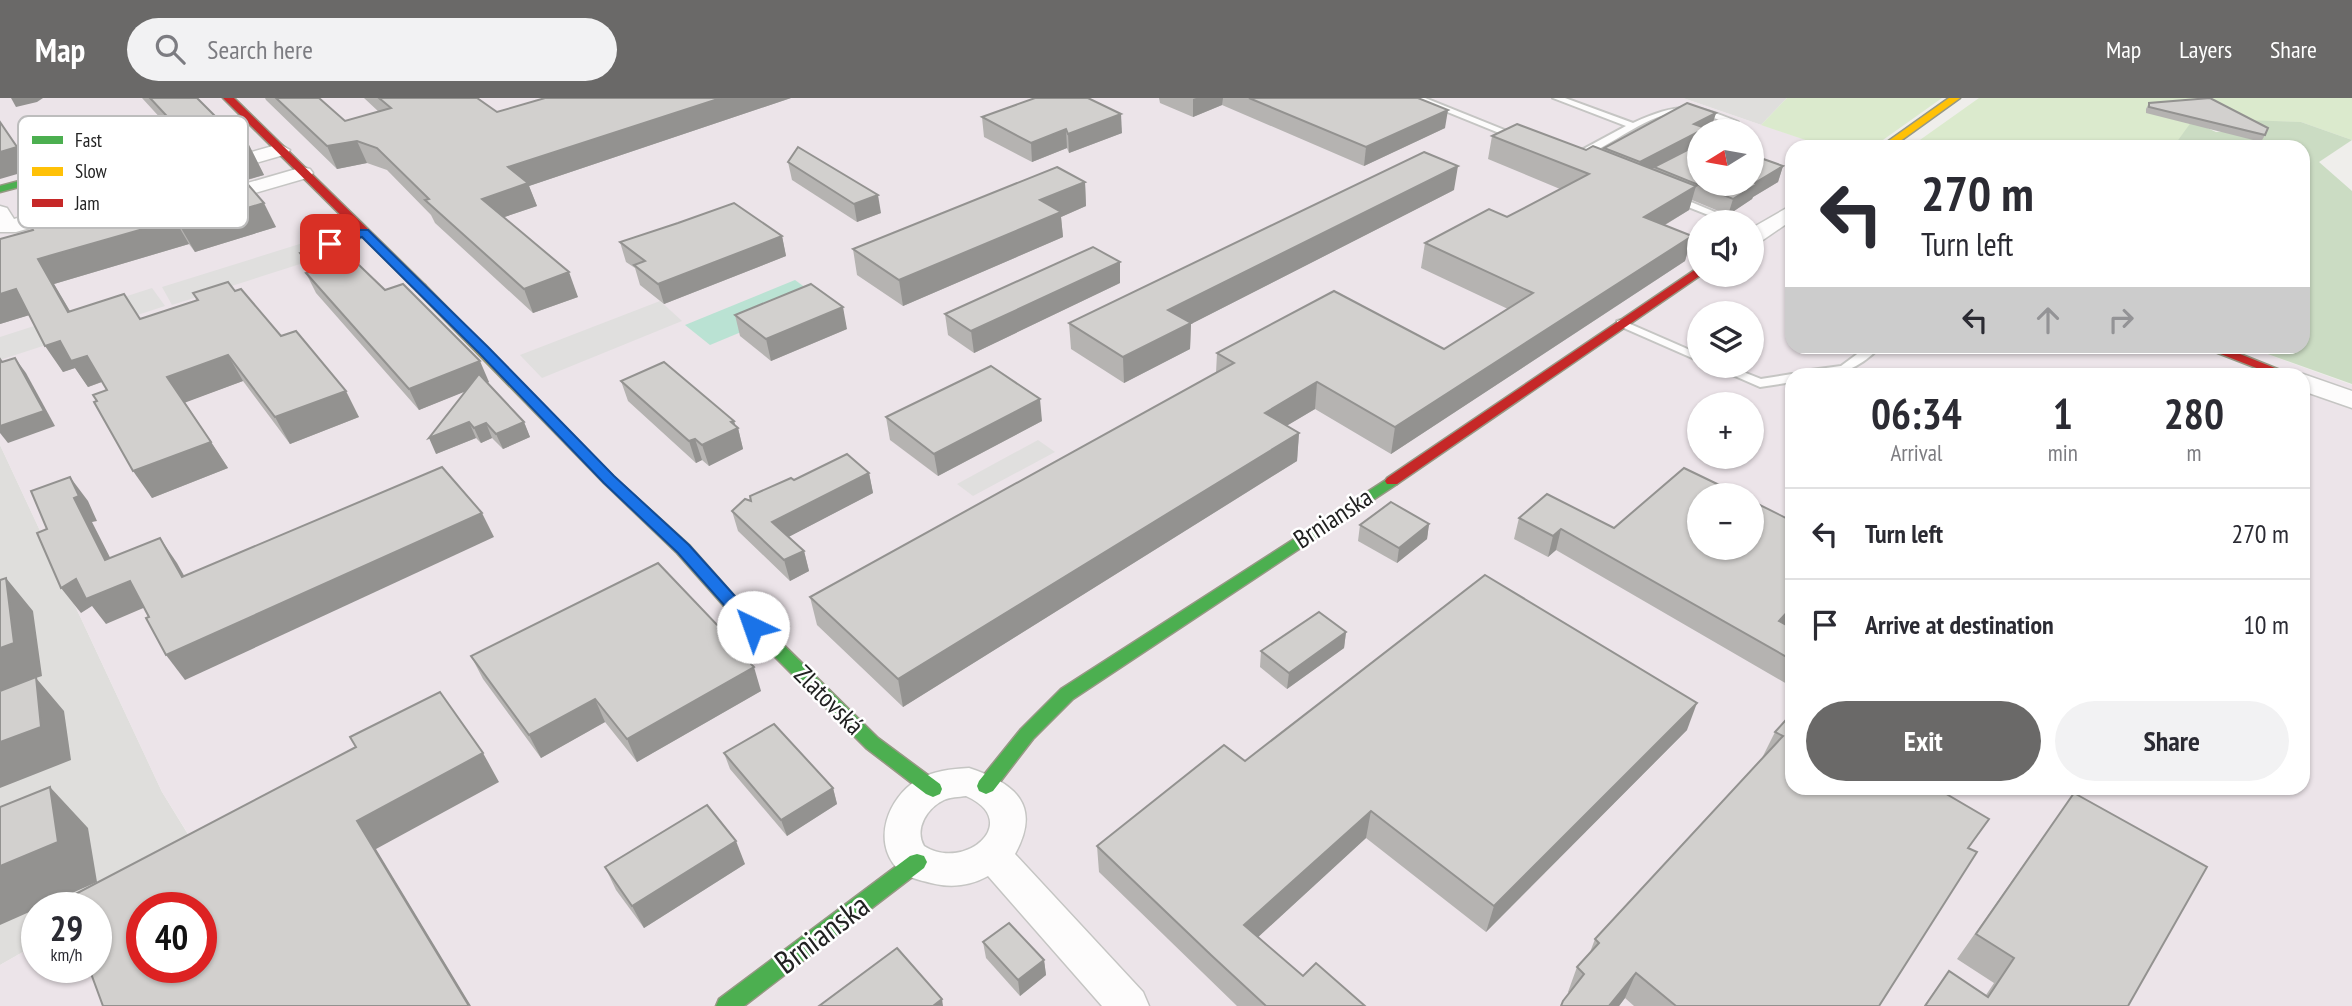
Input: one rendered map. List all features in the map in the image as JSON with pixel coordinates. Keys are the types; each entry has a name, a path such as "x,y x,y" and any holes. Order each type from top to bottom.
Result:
{"street":[{"name":"Zlatovská","path":"228,98 246,116"},
{"path":"1895,140 1955,98"},
{"name":"Zlatovská","path":"248,118 483,350 609,480 683,549 753,627 824,698 872,743 933,789"},
{"path":"248,159 280,150"},
{"path":"248,189 303,173"},
{"path":"0,189 18,184"},
{"path":"0,212 8,227 18,224"},
{"path":"1764,227 1785,215"},
{"name":"Brnianska","path":"986,786 1027,734 1067,694 1408,470 1687,279"},
{"path":"2228,354 2266,368"},
{"path":"2310,385 2352,400"},
{"path":"969,782 986,786 1003,799 1011,817 1008,837 993,856 975,867 955,872 934,870 917,862 905,849 901,833 905,815 916,800 933,789 950,783 969,782"},
{"path":"993,856 1128,1006"},
{"name":"Brnianska","path":"727,1006 917,862"}],"lane":[{"path":"1417,98 1526,141"},
{"path":"1557,98 1633,126"},
{"path":"1585,164 1572,159 1633,126 1674,108 1692,108 1722,119"},
{"path":"1671,197 1704,210"},
{"path":"312,250 364,233"},
{"path":"1621,323 1687,353"},
{"path":"1845,368 1864,354"},
{"path":"1747,378 1760,383 1785,379"}],"shaded area":[{"path":"0,98 1683,98 1744,119 1687,119 1687,196 1764,196 1764,126 1806,140 1785,140 1785,354 2266,354 2305,368 1785,368 1785,795 2310,795 2310,370 2352,385 2352,1006 0,1006 0,965 21,953 21,983 112,983 112,902 126,894 126,983 217,983 217,892 130,892 200,853 162,792 0,445"},
{"path":"1683,98 1787,98 1764,122 1764,119 1744,119"},
{"path":"306,242 319,258 172,305 162,287"},
{"path":"152,288 165,306 0,360 0,337"},
{"path":"660,301 682,321 542,378 520,355"},
{"path":"1038,440 1055,452 973,496 957,484"},
{"path":"0,445 162,792 200,854 112,900 112,892 21,892 21,953 0,965"}],"green space":[{"path":"1787,98 1942,98 1883,140 1805,140 1764,126 1764,122"},
{"path":"1979,98 2352,98 2352,140 2301,122 2194,120 2178,140 1920,140"},
{"path":"2243,120 2301,122 2352,140 2319,162 2352,191 2352,384 2268,354 2310,354 2310,140 2178,140 2192,121 2216,132 2252,129"},
{"path":"795,280 821,299 710,345 685,325"}],"building":[{"path":"150,98 197,98 215,116 167,116"},
{"path":"276,98 319,98 345,121 391,108 379,98 477,98 497,112 545,98 721,98 508,167 528,183 482,199 569,272 524,289 425,200 429,199 377,148 357,141 327,146"},
{"path":"1035,98 1088,98 1121,114 1068,134 1066,129 1031,143 982,117"},
{"path":"1249,98 1418,98 1448,110 1366,147"},
{"path":"2210,98 2268,128 2265,135 2149,107 2149,103"},
{"path":"1687,103 1716,113 1704,119 1687,119 1687,138 1640,162 1604,148"},
{"path":"0,122 17,147 0,152"},
{"path":"1517,124 1586,150 1593,146 1687,183 1687,191 1644,217 1687,234 1687,239 1395,427 1317,382 1265,413 1299,433 898,679 810,597 1234,363 1217,353 1334,291 1444,349 1533,293 1425,243 1489,209 1507,217 1589,174 1492,136"},
{"path":"798,147 878,195 854,204 788,162"},
{"path":"1687,150 1687,180 1654,167"},
{"path":"1424,152 1458,166 1168,310 1191,323 1123,357 1069,323"},
{"path":"1764,159 1783,166 1764,178"},
{"path":"1057,167 1085,182 1040,200 1061,212 899,280 853,249"},
{"path":"248,185 264,203 248,208"},
{"path":"734,203 782,236 658,284 634,265 645,261 620,242 678,223"},
{"path":"32,228 147,228 38,259 68,312 124,294 140,319 198,300 193,293 228,282 235,291 241,289 281,336 296,331 346,391 275,417 228,355 167,377 211,442 133,471 94,402 97,401 93,395 107,390 87,356 71,361 60,341 45,346 16,289 0,294 0,239 33,230"},
{"path":"335,242 385,290 403,284 480,361 409,389 306,273 314,271 300,253"},
{"path":"1093,247 1120,262 971,331 945,314"},
{"path":"811,284 843,307 766,339 735,315"},
{"path":"15,358 44,411 0,426 0,359 2,362"},
{"path":"664,362 734,421 731,422 738,428 702,445 695,439 689,441 621,381"},
{"path":"991,366 1040,399 934,454 886,417"},
{"path":"479,374 524,422 496,434 486,423 474,428 469,422 429,438"},
{"path":"847,454 869,473 772,522 804,551 784,560 732,511 745,499 751,501 750,496 791,478 794,480"},
{"path":"442,467 482,513 166,655 130,581 86,599 76,579 61,588 37,533 47,529 31,491 70,477 79,496 74,498 105,560 160,538 182,577"},
{"path":"1684,468 1715,483 1687,483 1687,560 1764,560 1764,507 1785,518 1785,615 1779,621 1785,624 1785,656 1561,529 1553,536 1519,518 1547,494 1614,528"},
{"path":"1391,502 1429,524 1399,548 1360,525"},
{"path":"658,563 754,667 627,739 595,699 529,735 471,656"},
{"path":"1485,575 1697,703 1494,906 1371,811 1244,925 1303,976 1316,963 1365,1006 1266,1006 1097,846 1224,745 1245,761"},
{"path":"6,578 14,643 0,648 0,580"},
{"path":"1319,612 1346,632 1289,673 1261,651"},
{"path":"36,677 41,727 0,742 0,691"},
{"path":"440,692 483,753 357,821 469,1006 103,1006 95,983 112,983 112,892 79,892 356,747 350,737"},
{"path":"1785,721 1785,795 1948,795 1989,819 1968,848 1977,852 1879,1006 1676,1006 1636,973 1609,1006 1561,1006 1584,974 1577,967 1599,943 1595,939 1783,736 1775,732"},
{"path":"774,724 833,788 781,820 724,753"},
{"path":"50,787 58,842 0,866 0,807"},
{"path":"2073,795 2078,795 2207,867 2128,1006 1925,1006 1949,971 1988,997 2014,958 1976,934"},
{"path":"707,805 736,841 632,906 605,867"},
{"path":"1009,923 1044,960 1018,980 983,942"},
{"path":"897,948 942,999 933,1006 819,1006"}],"traffic: fast":[{"path":"0,189 18,184"},
{"path":"986,786 1027,734 1067,694 1392,481"},
{"path":"730,602 872,743 933,789"},
{"path":"727,1006 917,862"}],"traffic: slow":[{"path":"1895,140 1955,98"},
{"path":"421,288 609,480 683,549 730,602"}],"traffic: jam":[{"path":"228,98 246,116"},
{"path":"248,118 421,288"},
{"path":"1392,481 1687,279"},
{"path":"2228,354 2266,368"}],"route":[{"path":"330,244 364,233 609,480 683,549 753,627"}]}
